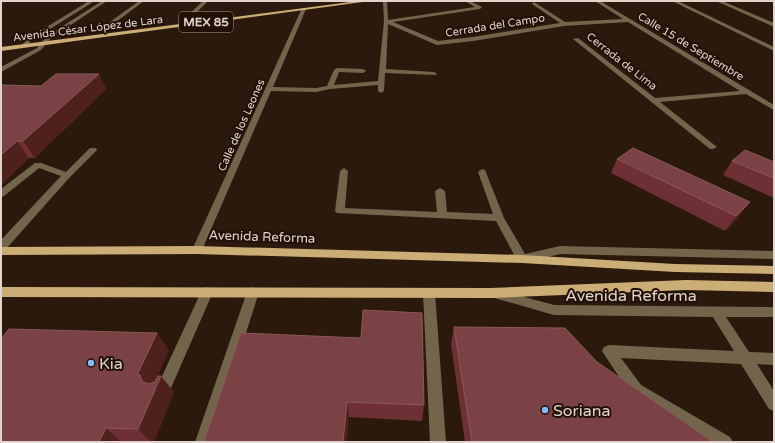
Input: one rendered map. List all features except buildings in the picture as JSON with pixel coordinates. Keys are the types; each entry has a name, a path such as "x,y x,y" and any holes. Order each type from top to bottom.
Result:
{"main road":[{"name":"Avenida César López de Lara","path":"1,43 332,1"},
{"name":"Avenida César López de Lara","path":"1,49 368,1"},
{"name":"Avenida Reforma","path":"1,251 197,250 522,259 675,268 774,270"},
{"name":"Avenida Reforma","path":"1,292 491,293 686,285 774,287"}],"street":[{"path":"24,46 29,40 92,1"},
{"path":"1,70 39,49 49,37 106,1"},
{"path":"102,30 142,1"},
{"path":"186,20 206,1"},
{"path":"381,91 386,21 385,1"},
{"path":"386,21 480,8 467,1"},
{"name":"Calle 15 de Septiembre","path":"597,1 774,108"},
{"path":"674,1 774,48"},
{"path":"718,1 774,25"},
{"name":"Cerrada del Campo","path":"534,3 564,24"},
{"path":"80,9 92,9"},
{"name":"Calle de los Leones","path":"197,250 304,9"},
{"name":"Cerrada del Campo","path":"386,21 437,43 472,39 564,24 630,20"},
{"name":"Cerrada de Lima","path":"576,39 713,147"},
{"path":"330,87 337,70 363,71"},
{"path":"382,71 434,74"},
{"path":"269,89 316,90 330,87 381,83"},
{"name":"Cerrada de Lima","path":"653,100 747,92"},
{"path":"1,247 92,150"},
{"path":"1,194 38,165 67,175"},
{"path":"344,171 340,211 499,218"},
{"path":"482,172 499,218 522,259"},
{"path":"440,190 442,215"},
{"name":"Avenida Reforma","path":"522,259 560,250 774,255"},
{"path":"162,392 207,292"},
{"path":"203,442 253,292"},
{"path":"429,293 438,442"},
{"name":"Avenida Reforma","path":"491,293 554,310 774,312"},
{"path":"716,311 774,404"},
{"path":"725,442 636,390 608,351 744,356 774,359"}],"place":[{"name":"Kia","path":"91,363"},
{"name":"Soriana","path":"545,410"}]}
